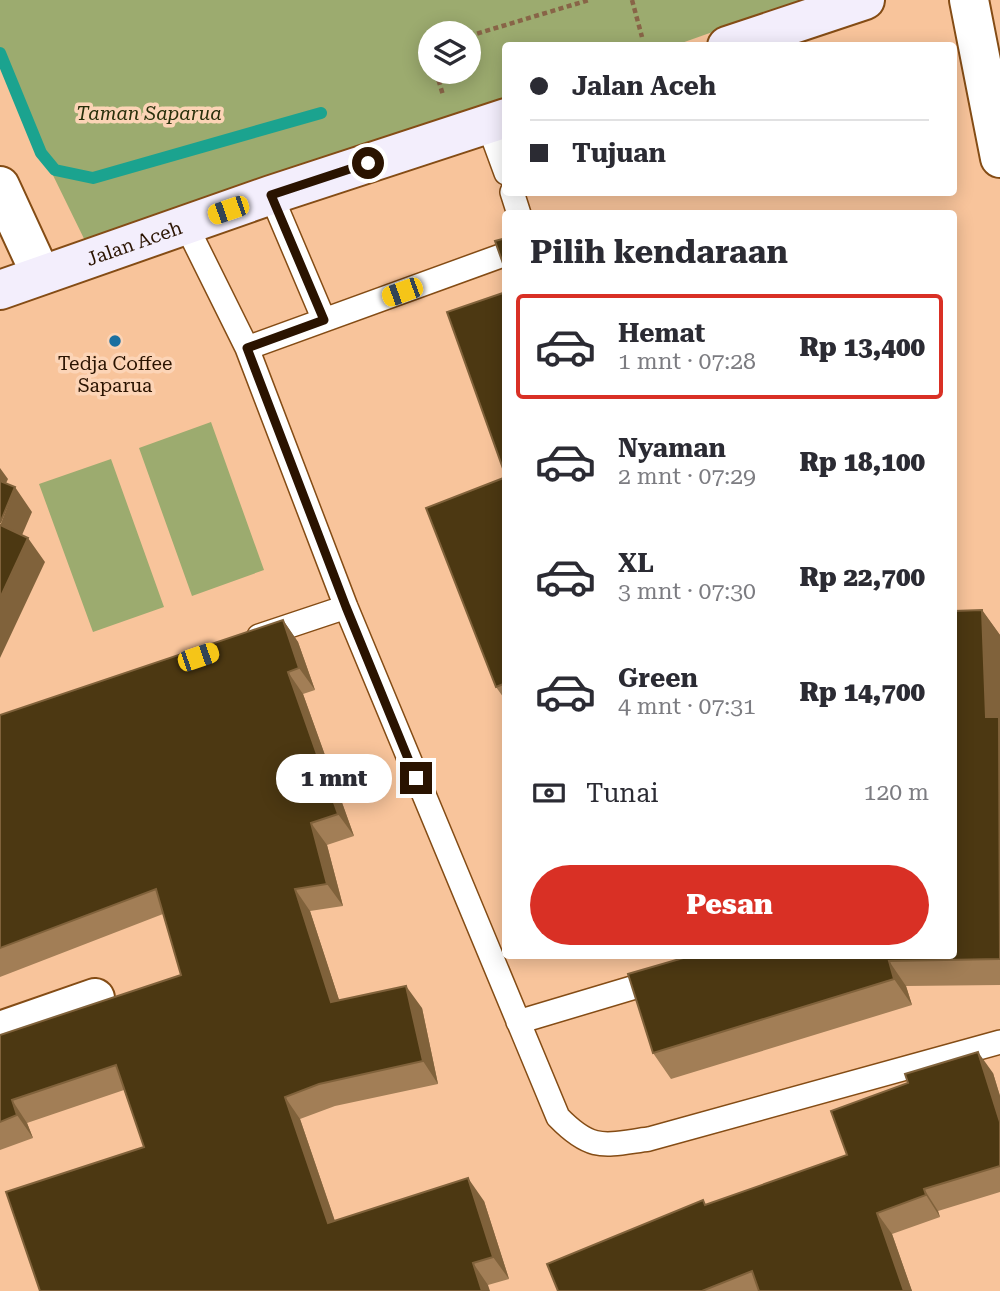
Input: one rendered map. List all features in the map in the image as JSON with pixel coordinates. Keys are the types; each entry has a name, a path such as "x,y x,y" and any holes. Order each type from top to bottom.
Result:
{"main road":[{"path":"739,42 865,0"},
{"name":"Jalan Aceh","path":"0,290 271,195 497,121"}],"street":[{"path":"969,0 1000,158"},
{"path":"0,186 41,275"},
{"path":"0,1031 94,998"}],"lane":[{"path":"497,121 502,150"},
{"path":"271,195 324,320"},
{"path":"186,225 247,348 346,607 558,1118 580,1139 608,1145 649,1139 1000,1042"},
{"path":"247,348 502,255"},
{"path":"243,642 346,607"},
{"path":"518,1022 689,971"}],"path":[{"path":"481,32 589,0"},
{"path":"632,0 642,37"},
{"path":"440,84 444,99"}],"green space":[{"name":"Taman Saparua","path":"0,0 803,0 684,42 502,42 502,108 92,255 0,67"},
{"path":"211,422 264,570 192,596 139,448"},
{"path":"111,459 164,607 93,632 39,484"}],"building":[{"path":"502,239 502,261 495,241"},
{"path":"502,293 502,466 447,312"},
{"path":"502,479 502,685 496,687 426,508"},
{"path":"0,481 15,487 0,523"},
{"path":"0,525 28,538 0,598"},
{"path":"982,610 986,717 999,717 1000,959 889,961 894,979 653,1053 628,974 680,959 957,959 957,611"},
{"path":"283,620 299,668 288,672 338,814 311,823 327,884 295,889 331,1002 406,986 423,1061 319,1084 285,1097 328,1223 468,1178 493,1257 473,1263 482,1291 40,1291 6,1192 144,1147 116,1065 12,1100 17,1115 0,1122 0,1035 181,975 156,889 0,948 0,715"},
{"path":"978,1052 1000,1122 1000,1166 924,1189 926,1195 877,1213 904,1291 759,1291 752,1271 702,1291 558,1291 547,1264 703,1200 705,1205 847,1155 831,1111 908,1083 905,1074"}],"waterway":[{"path":"0,53 41,153 55,170 93,178 321,113"}],"place":[{"name":"Tedja Coffee Saparua","path":"115,341"}],"route":[{"path":"368,163 271,195 324,320 247,348 346,607 416,778"}]}
